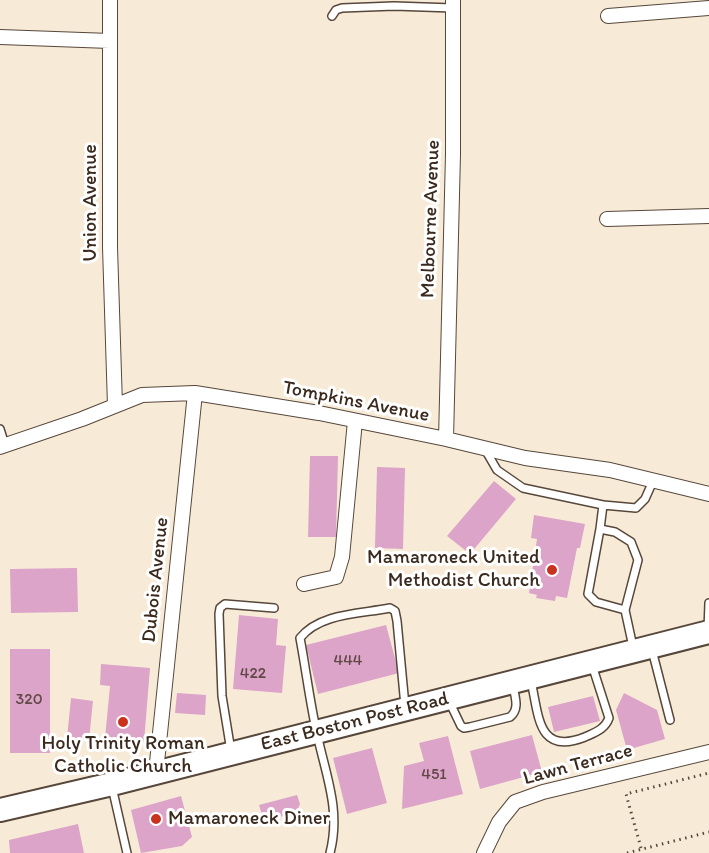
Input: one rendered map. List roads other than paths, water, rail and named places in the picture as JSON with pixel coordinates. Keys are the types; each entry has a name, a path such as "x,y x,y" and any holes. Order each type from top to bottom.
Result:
{"main road":[{"name":"East Boston Post Road","path":"0,810 112,784 709,632"}],"street":[{"name":"Union Avenue","path":"110,0 110,247 115,406"},
{"name":"Melbourne Avenue","path":"446,439 453,154 453,4"},
{"path":"608,16 709,8"},
{"path":"0,36 110,41"},
{"path":"607,219 709,216"},
{"name":"Tompkins Avenue","path":"2,446 141,395 195,393 355,421 525,458 610,470 709,494"},
{"name":"Dubois Avenue","path":"156,772 195,393"},
{"path":"304,585 336,577 342,557 355,421"},
{"name":"Lawn Terrace","path":"484,853 500,822 515,802 543,792 709,752"}],"lane":[{"path":"332,16 336,10 342,8 453,4"},
{"path":"0,429 2,446"},
{"path":"485,449 497,470 523,488 603,505 636,508 645,499 654,481"},
{"path":"603,505 588,594 596,602 625,610"},
{"path":"600,529 615,532 631,542 638,560 625,610 670,720"},
{"path":"709,603 709,632"},
{"path":"231,753 222,696 220,608 225,604 274,608"},
{"path":"330,853 335,809 317,732 300,638 320,621 390,608 394,611 397,621 405,710"},
{"path":"521,681 548,737 557,742 570,742 600,730 607,724 609,718 591,663"},
{"path":"447,699 461,726 470,727 510,717 517,708 521,681"},
{"path":"112,784 127,853"}],"place":[{"name":"Mamaroneck United Methodist Church","path":"552,570"},
{"name":"Holy Trinity Roman Catholic Church","path":"123,722"},
{"name":"Mamaroneck Diner","path":"156,819"}]}
